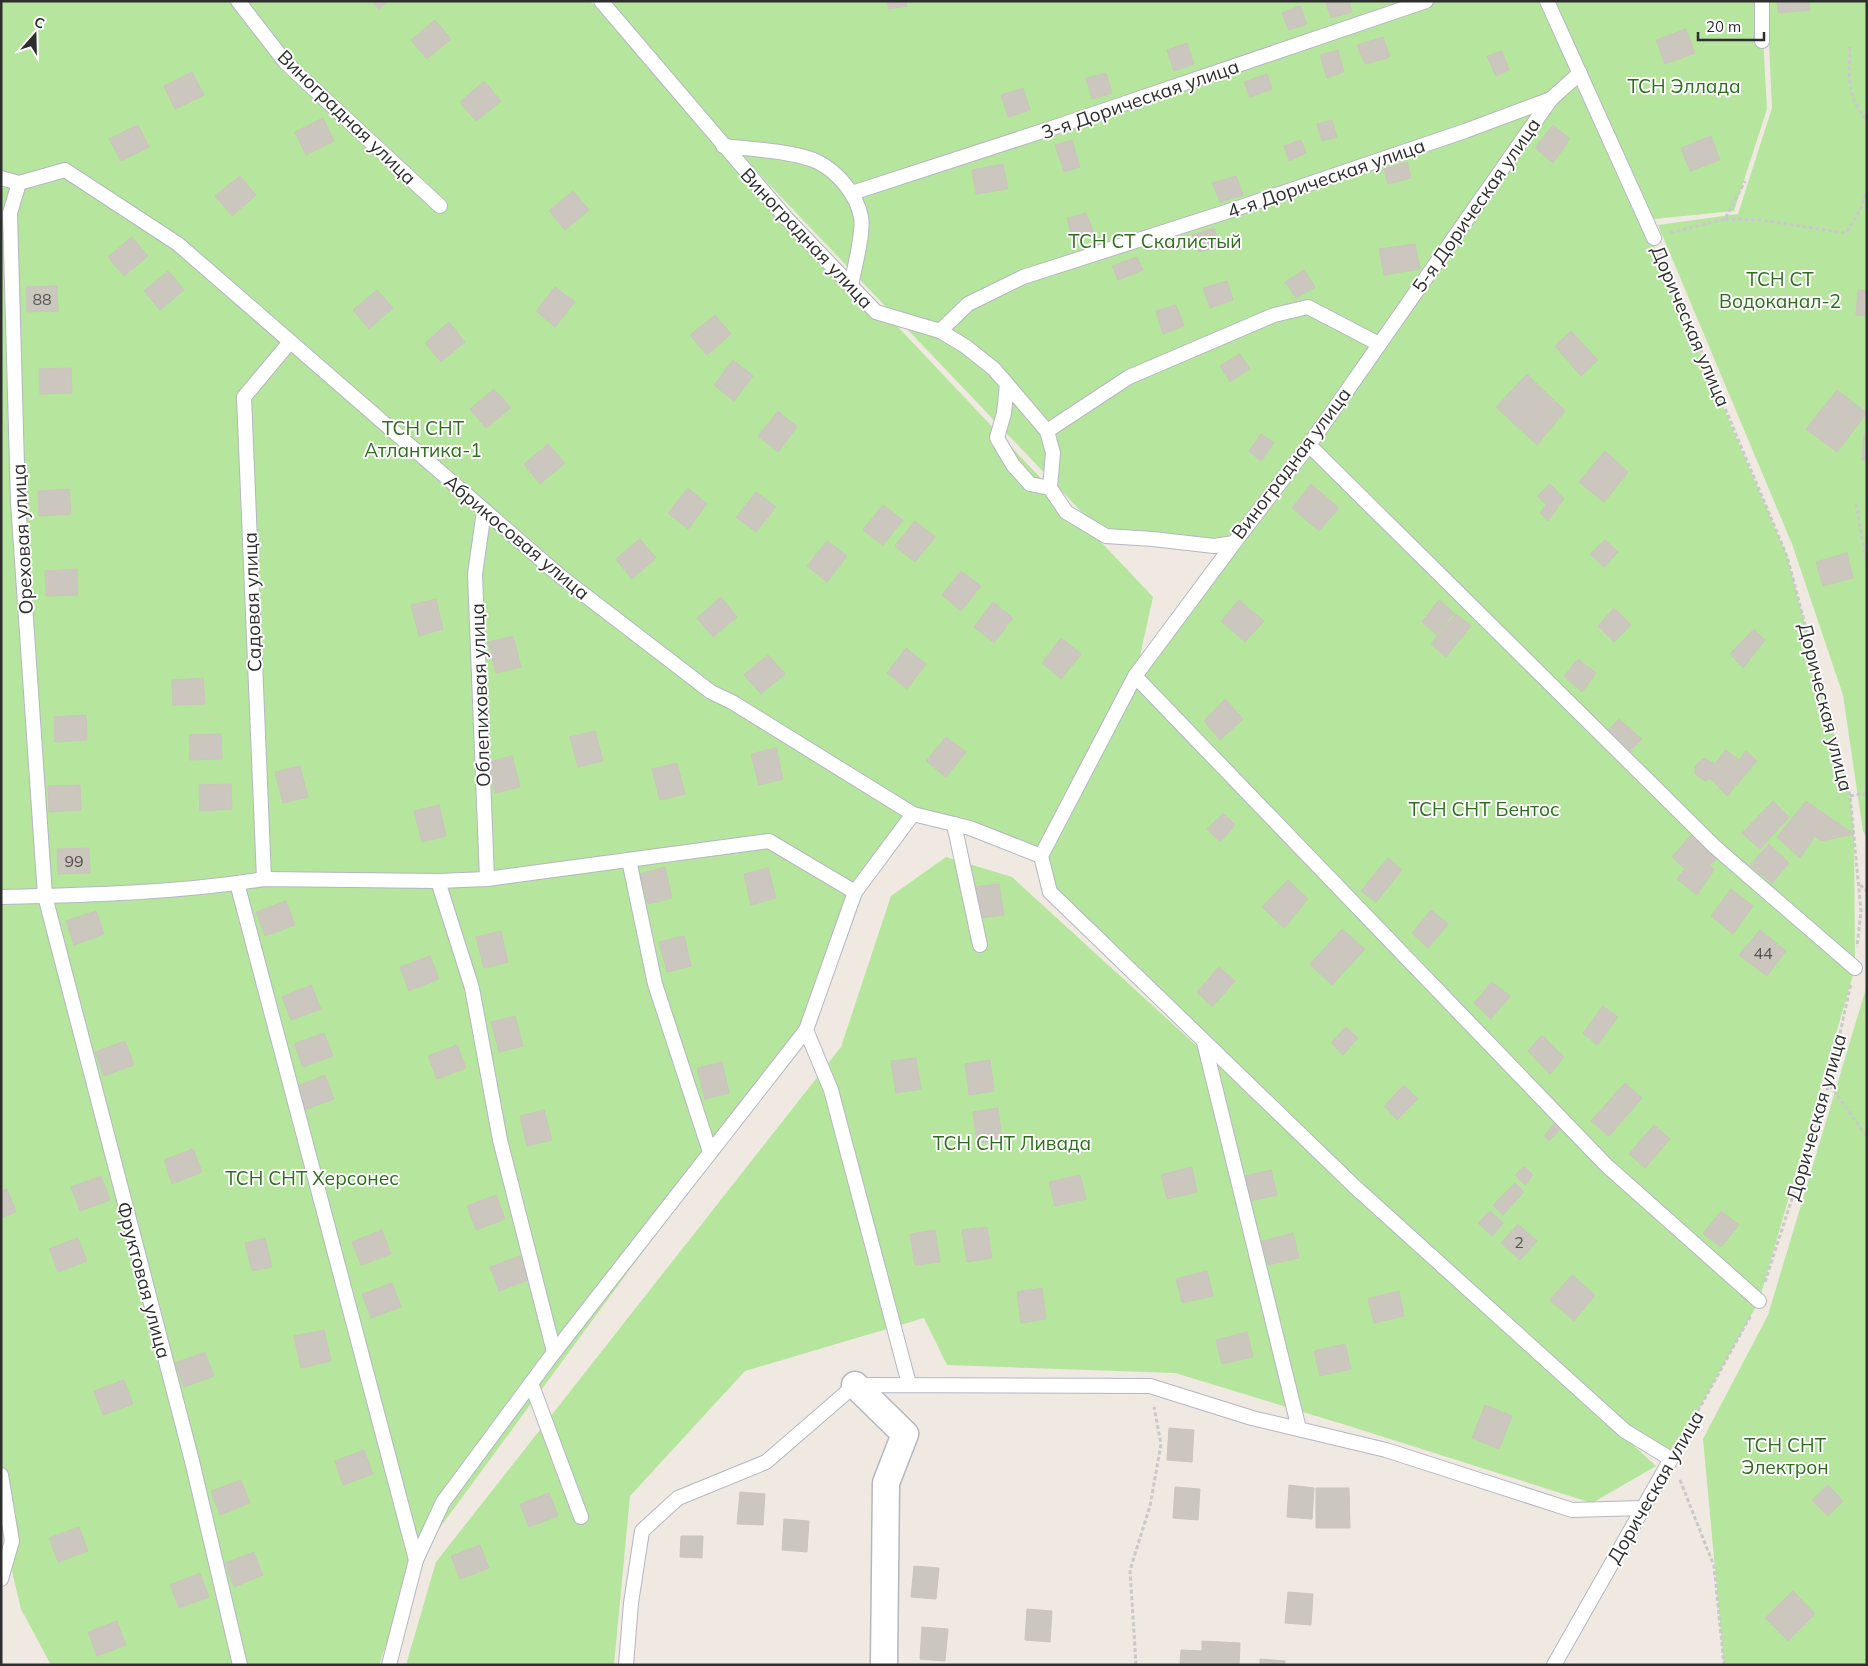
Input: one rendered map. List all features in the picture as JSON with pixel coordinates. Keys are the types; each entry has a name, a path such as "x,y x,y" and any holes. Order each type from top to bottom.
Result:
{"street":[{"path":"855,1385 905,1434 886,1483 884,1665"}],"lane":[{"name":"Виноградная улица","path":"238,1 286,63 440,206"},
{"name":"Виноградная улица","path":"600,1 787,219 876,312 940,331 965,346 994,369 1047,431 1053,453 1050,488 1066,512 1106,536 1214,546 1234,543 1309,445 1379,344"},
{"name":"3-я Дорическая улица","path":"852,194 1068,123 1426,1"},
{"name":"Дорическая улица","path":"1547,1 1654,238"},
{"path":"1762,1 1762,41"},
{"name":"5-я Дорическая улица","path":"1379,344 1551,98 1580,73"},
{"name":"4-я Дорическая улица","path":"940,331 968,304 1023,277 1241,207 1456,134 1551,98"},
{"path":"724,146 788,154 818,162 837,176 852,194 862,218 858,252 851,285"},
{"name":"Абрикосовая улица","path":"19,183 64,170 178,244 560,576 711,692 732,702 913,814 970,828 1041,856"},
{"path":"1,178 19,183"},
{"name":"Ореховая улица","path":"19,183 10,213 18,502 45,896"},
{"path":"1047,431 1129,377 1274,315 1308,307 1379,344"},
{"name":"Садовая улица","path":"264,879 244,397 290,342"},
{"path":"1007,386 1004,413 997,438 1013,465 1030,484 1050,488"},
{"path":"1309,445 1716,847 1855,968"},
{"name":"Облепиховая улица","path":"484,511 475,574 487,879"},
{"path":"1234,543 1135,676 1041,856 1050,892 1354,1186 1625,1431 1671,1459"},
{"path":"1135,676 1606,1165 1759,1301"},
{"path":"389,1665 416,1560 444,1502 554,1352 806,1030 855,892 913,814"},
{"path":"954,824 980,945"},
{"path":"1,897 99,895 264,879 438,881 487,879 769,841 855,892"},
{"path":"629,860 655,984 710,1152"},
{"path":"438,881 472,988 500,1140 554,1352"},
{"path":"237,883 416,1560"},
{"name":"Фруктовая улица","path":"45,896 192,1461 240,1665"},
{"path":"806,1030 831,1090 910,1384"},
{"path":"1204,1041 1299,1429"},
{"path":"531,1383 581,1517"},
{"path":"626,1665 631,1603 642,1531 678,1498 766,1462 855,1385 1150,1386 1252,1418 1386,1450 1572,1510 1643,1508"},
{"name":"Дорическая улица","path":"1554,1665 1671,1459"},
{"path":"1,1475 12,1541 1,1578"}],"path":[{"path":"1850,47 1848,84 1856,108 1867,120"},
{"path":"1725,219 1745,180"},
{"path":"1654,238 1725,219 1761,220 1846,233 1860,210 1867,190"},
{"name":"Дорическая улица","path":"1654,238 1787,556 1850,796 1860,884 1861,911 1855,968 1829,1084 1759,1301 1671,1459"},
{"path":"1856,504 1867,565"},
{"path":"1850,796 1867,793"},
{"path":"1860,884 1867,891"},
{"path":"1829,1084 1867,1137"},
{"path":"1136,1665 1130,1570 1150,1506 1160,1444 1150,1386"},
{"path":"1671,1459 1714,1566 1724,1665"}],"green space":[{"path":"1,1 590,1 1153,597 1136,674 1379,344 1227,542 1097,528 594,1 1542,1 1580,73 1787,556 1850,796 1854,834 1855,968 1759,1301 1671,1459 1625,1431 1050,892 1041,856 913,814 855,892 806,1030 416,1560 379,1665 51,1665 21,1609 1,1525"},
{"name":"ТСН Эллада","path":"1554,1 1761,1 1767,109 1734,211 1654,219"},
{"name":"ТСН СТ Водоканал-2","path":"1767,1 1867,1 1867,838 1863,831 1843,695 1792,544 1658,225 1738,214 1772,108"},
{"name":"ТСН СНТ Ливада","path":"946,857 1012,877 1656,1466 1592,1503 1175,1373 947,1365 924,1318 745,1371 630,1496 614,1665 406,1665 436,1562 841,1047 891,896"},
{"name":"ТСН СНТ Электрон","path":"1867,985 1867,1665 1724,1665 1703,1439 1768,1315"}],"building":[{"path":"372,1 388,1 379,9"},
{"path":"887,1 906,1 907,6 889,9"},
{"path":"1349,1 1352,12 1331,18 1326,3"},
{"path":"1777,1 1809,1 1810,10 1778,13"},
{"path":"1300,6 1307,24 1289,30 1282,13"},
{"path":"435,20 451,39 427,59 411,40"},
{"path":"1686,29 1695,53 1665,64 1656,40"},
{"path":"1383,37 1390,57 1365,64 1357,45"},
{"path":"1187,43 1194,64 1174,71 1167,50"},
{"path":"1338,50 1344,72 1327,78 1320,55"},
{"path":"1502,51 1509,70 1496,76 1487,56"},
{"path":"192,72 204,95 175,109 164,86"},
{"path":"1106,73 1112,93 1092,99 1086,78"},
{"path":"1267,74 1272,89 1250,97 1244,82"},
{"path":"484,81 501,101 476,121 460,102"},
{"path":"1023,88 1030,110 1008,117 1001,95"},
{"path":"323,118 334,141 306,155 295,132"},
{"path":"1332,120 1337,137 1322,141 1317,124"},
{"path":"138,125 149,147 121,161 109,139"},
{"path":"1553,125 1570,139 1553,163 1535,148"},
{"path":"1711,136 1720,160 1690,171 1681,148"},
{"path":"1072,140 1080,167 1064,172 1055,145"},
{"path":"1301,140 1306,153 1289,161 1284,146"},
{"path":"1407,162 1411,178 1388,184 1384,169"},
{"path":"1003,164 1008,189 976,194 972,170"},
{"path":"240,176 256,195 232,216 215,196"},
{"path":"1236,176 1243,195 1220,202 1212,183"},
{"path":"573,191 589,210 565,230 549,211"},
{"path":"1086,213 1094,234 1072,239 1067,218"},
{"path":"1214,228 1220,246 1199,252 1192,235"},
{"path":"132,237 148,256 124,276 108,257"},
{"path":"1415,244 1420,269 1384,275 1379,249"},
{"path":"1137,257 1143,270 1118,280 1112,266"},
{"path":"1304,270 1315,287 1296,298 1285,282"},
{"path":"168,271 184,290 160,310 144,291"},
{"path":"1227,281 1233,300 1210,308 1203,288"},
{"path":"57,286 58,311 27,312 26,287"},
{"path":"555,287 575,302 555,327 536,311"},
{"path":"377,290 393,308 369,329 353,310"},
{"path":"1858,290 1867,290 1867,316 1856,315"},
{"path":"1176,305 1184,326 1163,334 1156,311"},
{"path":"715,315 731,334 707,355 690,335"},
{"path":"449,322 465,342 441,362 425,343"},
{"path":"1571,331 1598,360 1581,376 1555,346"},
{"path":"1240,354 1250,369 1230,382 1220,366"},
{"path":"733,360 753,376 734,401 714,385"},
{"path":"71,368 72,393 40,394 39,369"},
{"path":"1527,374 1565,411 1537,445 1496,407"},
{"path":"494,389 511,408 486,428 470,409"},
{"path":"1837,390 1867,413 1837,452 1806,429"},
{"path":"778,411 797,427 778,452 758,436"},
{"path":"1261,434 1274,443 1261,461 1249,451"},
{"path":"1864,435 1867,435 1867,460 1862,460"},
{"path":"548,444 565,463 540,484 524,464"},
{"path":"1605,451 1628,472 1604,502 1579,482"},
{"path":"1311,484 1339,508 1319,531 1292,508"},
{"path":"1550,484 1564,499 1548,521 1540,513 1546,505 1537,496"},
{"path":"688,488 707,504 688,529 668,513"},
{"path":"69,489 71,514 39,516 38,491"},
{"path":"756,492 776,507 756,532 736,517"},
{"path":"883,505 903,520 883,545 863,530"},
{"path":"915,521 935,537 915,562 895,546"},
{"path":"640,539 656,558 632,579 616,559"},
{"path":"1605,540 1618,552 1604,567 1590,554"},
{"path":"827,541 847,556 827,582 807,566"},
{"path":"1847,553 1853,578 1823,586 1816,562"},
{"path":"77,569 78,595 46,596 45,571"},
{"path":"961,571 981,586 961,611 942,595"},
{"path":"721,597 737,617 713,637 697,618"},
{"path":"436,599 443,629 419,636 411,605"},
{"path":"1239,600 1264,621 1245,642 1221,621"},
{"path":"1439,600 1454,613 1437,635 1422,622"},
{"path":"993,602 1013,618 994,643 974,627"},
{"path":"1614,608 1631,625 1614,642 1598,626"},
{"path":"1456,614 1471,626 1446,657 1431,644"},
{"path":"1754,629 1765,640 1743,668 1730,654"},
{"path":"513,636 521,667 496,673 488,642"},
{"path":"1061,638 1081,654 1061,679 1042,663"},
{"path":"906,648 926,664 907,689 887,673"},
{"path":"768,655 785,674 761,694 744,675"},
{"path":"1578,659 1596,673 1582,692 1564,676"},
{"path":"203,678 205,704 173,705 172,680"},
{"path":"1225,699 1243,719 1220,740 1204,721"},
{"path":"86,715 87,740 55,742 54,717"},
{"path":"1619,719 1642,739 1628,753 1607,732"},
{"path":"595,731 603,761 578,767 570,737"},
{"path":"221,734 222,759 190,760 189,735"},
{"path":"946,737 966,752 946,777 926,761"},
{"path":"776,748 783,779 759,785 751,754"},
{"path":"1726,750 1739,760 1746,751 1757,761 1727,796 1710,778 1705,781 1695,774 1695,766 1704,758 1715,764"},
{"path":"512,756 520,787 495,793 488,762"},
{"path":"677,763 685,794 660,800 652,769"},
{"path":"300,766 308,797 283,803 275,772"},
{"path":"231,784 232,809 200,811 199,785"},
{"path":"80,785 81,810 49,812 48,786"},
{"path":"1773,801 1789,817 1760,849 1742,833"},
{"path":"1806,801 1854,834 1821,841 1815,836 1800,858 1777,837"},
{"path":"439,805 446,836 422,842 414,811"},
{"path":"1223,813 1235,825 1220,842 1207,829"},
{"path":"1692,834 1717,858 1710,865 1714,870 1697,895 1677,879 1685,869 1672,857"},
{"path":"1769,844 1789,863 1772,883 1750,865"},
{"path":"89,848 90,873 58,874 57,849"},
{"path":"1388,858 1402,870 1376,902 1361,891"},
{"path":"665,867 672,898 648,904 640,874"},
{"path":"768,868 776,898 751,905 744,874"},
{"path":"1288,880 1308,899 1284,928 1262,907"},
{"path":"999,884 1004,915 979,918 974,887"},
{"path":"1731,889 1753,906 1733,934 1711,916"},
{"path":"286,901 295,925 265,936 256,912"},
{"path":"1431,910 1448,924 1428,948 1412,933"},
{"path":"96,911 104,934 74,945 66,921"},
{"path":"1342,929 1365,949 1332,985 1310,964"},
{"path":"1760,930 1786,951 1767,976 1739,955"},
{"path":"501,931 508,962 484,968 476,937"},
{"path":"684,936 691,966 667,972 659,942"},
{"path":"430,956 439,979 409,991 400,967"},
{"path":"1219,967 1235,981 1212,1007 1197,992"},
{"path":"1492,982 1510,996 1491,1019 1474,1003"},
{"path":"311,985 321,1009 291,1020 282,997"},
{"path":"1603,1006 1618,1017 1597,1045 1583,1033"},
{"path":"515,1016 523,1046 499,1052 491,1022"},
{"path":"1346,1027 1358,1038 1343,1055 1331,1043"},
{"path":"324,1033 333,1056 303,1067 294,1044"},
{"path":"1542,1035 1564,1057 1550,1074 1528,1051"},
{"path":"125,1041 134,1065 104,1076 95,1052"},
{"path":"457,1045 466,1068 437,1079 428,1056"},
{"path":"916,1058 921,1089 896,1093 891,1061"},
{"path":"990,1060 994,1091 969,1095 965,1064"},
{"path":"722,1062 729,1093 705,1099 697,1068"},
{"path":"325,1075 334,1099 304,1110 295,1087"},
{"path":"1625,1083 1642,1098 1609,1136 1591,1121"},
{"path":"1404,1085 1418,1099 1397,1120 1384,1106"},
{"path":"998,1108 1002,1140 977,1143 973,1112"},
{"path":"544,1110 552,1140 527,1146 520,1116"},
{"path":"1555,1123 1560,1129 1549,1141 1544,1136"},
{"path":"1654,1125 1670,1139 1645,1168 1629,1154"},
{"path":"193,1149 202,1172 172,1184 164,1160"},
{"path":"1524,1166 1533,1175 1525,1185 1515,1175"},
{"path":"1192,1167 1197,1192 1167,1199 1161,1175"},
{"path":"1271,1170 1277,1195 1246,1202 1240,1177"},
{"path":"1080,1175 1086,1199 1055,1206 1049,1182"},
{"path":"101,1176 110,1200 80,1211 71,1187"},
{"path":"1515,1183 1524,1192 1503,1215 1493,1205"},
{"path":"7,1189 16,1212 1,1218 1,1191"},
{"path":"496,1195 505,1219 476,1230 467,1206"},
{"path":"1490,1211 1503,1223 1492,1236 1478,1223"},
{"path":"1721,1211 1739,1225 1721,1247 1703,1234"},
{"path":"1518,1224 1537,1241 1520,1260 1501,1243"},
{"path":"987,1227 992,1258 967,1262 962,1230"},
{"path":"382,1230 391,1254 361,1265 352,1242"},
{"path":"935,1230 940,1262 915,1265 910,1234"},
{"path":"1293,1233 1299,1258 1268,1265 1262,1241"},
{"path":"78,1238 87,1261 58,1272 49,1249"},
{"path":"265,1238 272,1267 252,1271 245,1243"},
{"path":"520,1256 528,1280 499,1291 490,1267"},
{"path":"1207,1271 1213,1296 1182,1303 1176,1279"},
{"path":"1572,1275 1595,1295 1574,1321 1550,1300"},
{"path":"392,1283 401,1307 371,1318 362,1294"},
{"path":"1042,1288 1046,1319 1021,1323 1017,1292"},
{"path":"1399,1291 1404,1316 1374,1323 1368,1299"},
{"path":"324,1330 331,1361 301,1368 294,1336"},
{"path":"1247,1332 1253,1357 1222,1364 1216,1340"},
{"path":"1345,1344 1351,1369 1320,1376 1314,1351"},
{"path":"205,1352 214,1376 184,1387 175,1363"},
{"path":"124,1380 133,1404 103,1415 94,1391"},
{"path":"1485,1405 1512,1416 1499,1449 1472,1438"},
{"path":"1169,1428 1194,1430 1192,1462 1167,1460"},
{"path":"364,1450 373,1474 343,1485 335,1461"},
{"path":"241,1480 250,1503 220,1515 211,1491"},
{"path":"1289,1485 1314,1488 1312,1519 1287,1517"},
{"path":"1828,1485 1843,1501 1828,1516 1812,1500"},
{"path":"1175,1487 1200,1489 1198,1520 1173,1518"},
{"path":"1316,1488 1349,1488 1350,1528 1316,1528"},
{"path":"740,1492 765,1494 763,1525 737,1524"},
{"path":"549,1493 558,1516 529,1527 520,1504"},
{"path":"784,1519 809,1521 807,1552 782,1550"},
{"path":"79,1527 88,1551 58,1562 49,1538"},
{"path":"681,1536 703,1536 702,1558 680,1557"},
{"path":"480,1545 489,1568 460,1579 451,1556"},
{"path":"254,1552 263,1575 234,1587 225,1563"},
{"path":"914,1566 939,1568 936,1599 911,1597"},
{"path":"200,1573 209,1597 179,1608 170,1585"},
{"path":"1793,1591 1815,1614 1788,1641 1765,1618"},
{"path":"1288,1592 1313,1594 1311,1625 1285,1623"},
{"path":"1027,1609 1052,1611 1050,1642 1025,1640"},
{"path":"117,1621 126,1645 97,1656 88,1632"},
{"path":"922,1627 948,1629 945,1661 920,1659"},
{"path":"1202,1641 1240,1643 1239,1665 1180,1665 1181,1650 1202,1651"},
{"path":"1260,1659 1285,1661 1285,1665 1260,1665"}],"park label":[{"name":"ТСН СТ Скалистый","path":"1155,241"},
{"name":"ТСН СНТ Атлантика-1","path":"423,439"},
{"name":"ТСН СНТ Бентос","path":"1484,809"},
{"name":"ТСН СНТ Херсонес","path":"312,1178"}]}
